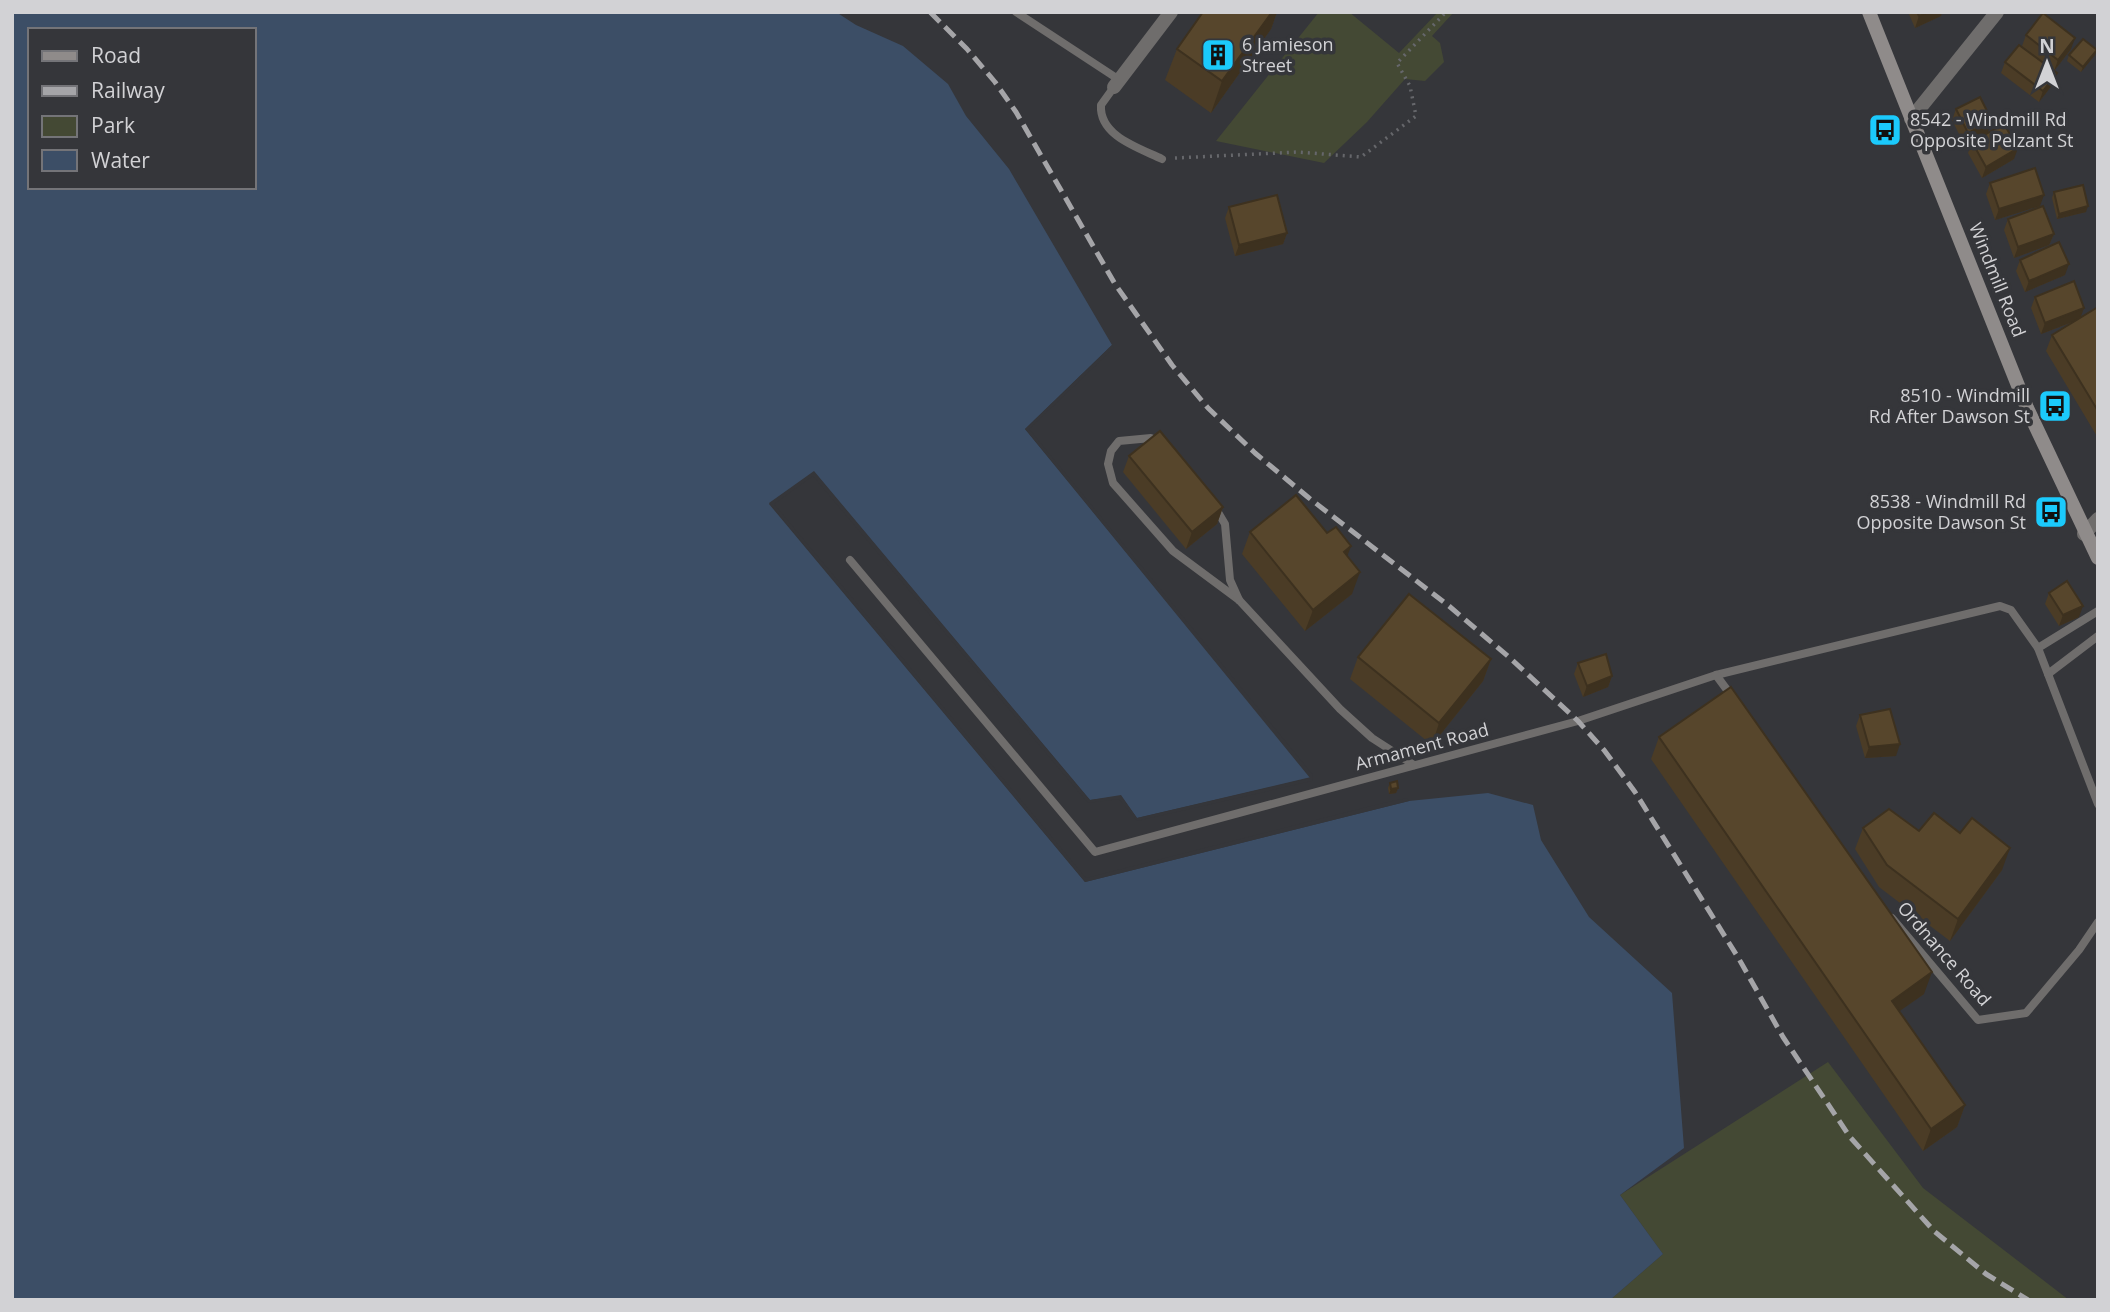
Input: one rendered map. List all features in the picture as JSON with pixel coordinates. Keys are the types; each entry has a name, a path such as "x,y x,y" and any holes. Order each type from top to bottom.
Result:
{"main road":[{"name":"Windmill Road","path":"1869,12 2027,408 2084,534 2098,558"}],"street":[{"path":"1116,83 1171,12"},
{"path":"1911,119 1997,12"},
{"path":"2084,534 2098,519"}],"lane":[{"path":"1016,12 1116,83 1101,105 1102,119 1118,138 1163,159"},
{"path":"1171,450 1151,438 1119,441 1111,451 1108,464 1113,483 1173,551 1240,600 1340,709 1372,738 1414,765"},
{"path":"1211,501 1225,524 1230,580 1240,600"},
{"name":"Armament Road","path":"850,560 1095,852 1578,721 1716,675 2000,606 2011,610 2038,648 2048,674"},
{"path":"2038,648 2098,611"},
{"path":"2098,636 2048,674 2098,804"},
{"path":"1716,675 1740,708"},
{"name":"Ordnance Road","path":"1883,906 1978,1020 2026,1013 2079,950 2098,922"}],"path":[{"path":"1163,159 1298,152 1361,157 1416,116 1410,86 1397,63 1446,12"}],"green space":[{"path":"1319,12 1349,12 1399,53 1438,12 1454,12 1432,36 1440,43 1444,62 1425,81 1405,79 1367,122 1324,163 1216,141"},
{"path":"1828,1062 1923,1188 2069,1300 1610,1300 1663,1254 1620,1195"}],"water":[{"path":"12,12 836,12 856,25 903,46 948,84 966,116 1009,169 1112,345 1025,429 1311,777 1137,818 1121,796 1090,800 814,472 769,504 1085,882 1409,801 1488,793 1533,805 1541,840 1589,917 1672,993 1684,1148 1620,1195 1663,1254 1610,1300 12,1300"}],"pier":[{"path":"1112,345 1114,348 1029,429 1313,775 1312,781 1137,821 1119,799 1088,803 813,476 774,504 1086,878 1383,803 1407,798 1409,801 1085,882 769,503 814,471 1090,800 1121,795 1137,818 1310,778 1025,429"}],"building":[{"path":"1203,12 1272,12 1222,81 1177,49"},
{"path":"2043,13 2075,38 2058,60 2026,35"},
{"path":"2083,39 2097,50 2083,67 2069,55"},
{"path":"2019,45 2057,73 2043,91 2005,62"},
{"path":"1980,97 1992,121 1968,133 1956,109"},
{"path":"2004,124 2018,148 1986,167 1972,142"},
{"path":"2035,168 2044,195 1999,209 1990,183"},
{"path":"2083,185 2088,206 2059,214 2054,192"},
{"path":"1277,195 1287,233 1239,245 1229,207"},
{"path":"2043,206 2054,234 2018,247 2008,219"},
{"path":"2059,242 2069,264 2029,281 2020,260"},
{"path":"2074,281 2084,308 2045,323 2035,297"},
{"path":"2098,307 2098,411 2052,335"},
{"path":"1160,431 1223,507 1192,532 1129,456"},
{"path":"1296,495 1327,533 1336,527 1351,546 1344,552 1360,572 1313,610 1250,532"},
{"path":"2067,581 2083,606 2063,615 2049,593"},
{"path":"1409,594 1491,659 1439,723 1358,657"},
{"path":"1606,654 1612,676 1587,686 1578,663"},
{"path":"1731,687 1932,972 1892,1001 1965,1105 1931,1129 1659,737"},
{"path":"1890,709 1900,744 1869,747 1860,715"},
{"path":"1397,781 1398,788 1391,789 1390,783"},
{"path":"1889,809 1919,831 1934,813 1960,833 1972,818 2010,848 1958,919 1887,865 1863,828"}],"railway":[{"path":"930,12 995,82 1016,112 1115,284 1172,365 1208,408 1255,453 1309,498 1449,606 1578,721 1604,750 1635,792 1739,959 1783,1037 1850,1137 1934,1231 1986,1274 2028,1300"}],"place":[{"name":"6 Jamieson Street","path":"1218,55"},
{"name":"8542 - Windmill Rd Opposite Pelzant St","path":"1885,130"},
{"name":"8510 - Windmill Rd After Dawson St","path":"2055,406"},
{"name":"8538 - Windmill Rd Opposite Dawson St","path":"2051,512"}]}
